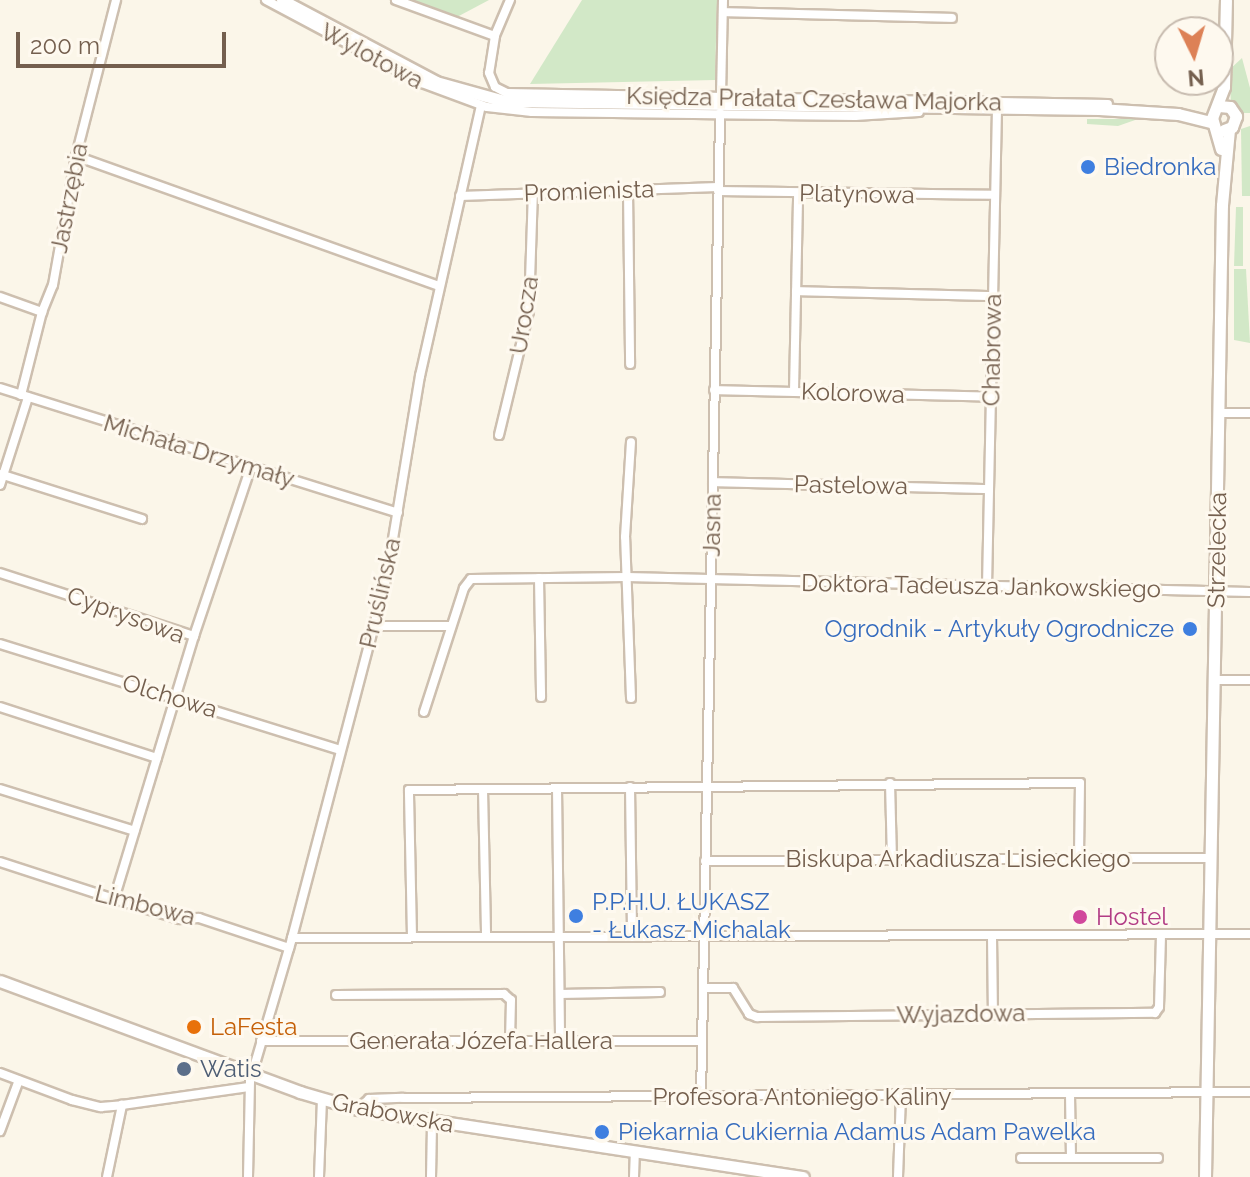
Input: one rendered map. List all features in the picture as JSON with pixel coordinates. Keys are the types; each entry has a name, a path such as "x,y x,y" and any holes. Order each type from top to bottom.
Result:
{"street":[{"name":"Jastrzębia","path":"0,485 25,396 42,312 53,285 76,156 116,0"},
{"name":"Wylotowa","path":"266,0 422,83 485,102"},
{"name":"Wylotowa","path":"282,0 428,78 485,102"},
{"path":"396,0 495,36 510,0"},
{"path":"721,96 723,0"},
{"name":"Strzelecka","path":"1205,1177 1226,0"},
{"path":"723,12 952,18"},
{"name":"Księdza Prałata Czesława Majorka","path":"495,36 489,73 492,83 502,91 521,94 1091,103 1178,114 1250,118"},
{"name":"Księdza Prałata Czesława Majorka","path":"485,102 1138,110"},
{"name":"Księdza Prałata Czesława Majorka","path":"485,102 532,112 875,116 919,112"},
{"name":"Pruślińska","path":"248,1177 249,1087 291,943 374,626 439,286 485,102"},
{"name":"Księdza Prałata Czesława Majorka","path":"797,106 919,112 1111,115 1138,110"},
{"name":"Jasna","path":"701,1098 720,113"},
{"name":"Chabrowa","path":"987,586 997,113"},
{"path":"76,156 439,286"},
{"name":"Promienista","path":"460,196 718,189"},
{"name":"Platynowa","path":"718,189 995,195"},
{"path":"628,191 630,364"},
{"name":"Urocza","path":"499,435 529,311 533,193"},
{"path":"794,391 798,193"},
{"path":"796,291 993,296"},
{"path":"0,297 42,312"},
{"name":"Michała Drzymały","path":"0,388 398,513"},
{"name":"Kolorowa","path":"714,390 991,397"},
{"path":"1219,413 1250,413"},
{"path":"631,442 626,516 631,698"},
{"path":"194,636 251,467"},
{"path":"2,474 142,519"},
{"name":"Pastelowa","path":"713,482 989,489"},
{"name":"Cyprysowa","path":"0,573 194,636 114,899"},
{"name":"Doktora Tadeusza Jankowskiego","path":"451,626 464,588 471,579 627,577 1250,592"},
{"path":"539,578 541,697"},
{"path":"374,626 451,626 424,712"},
{"name":"Olchowa","path":"0,644 340,750"},
{"path":"1215,680 1250,680"},
{"path":"0,707 157,758"},
{"path":"890,783 892,859"},
{"path":"412,937 409,790 1080,783 1079,857"},
{"path":"630,787 632,936"},
{"path":"557,788 560,1041"},
{"path":"0,789 135,831"},
{"path":"483,789 486,937"},
{"name":"Biskupa Arkadiusza Lisieckiego","path":"705,861 1211,858"},
{"name":"Limbowa","path":"0,862 180,919 199,918 291,943 412,937 1250,934"},
{"name":"Wyjazdowa","path":"703,988 733,988 749,1014 757,1017 1155,1013 1159,1007 1161,934"},
{"path":"992,936 993,1013"},
{"name":"Grabowska","path":"0,981 252,1074 358,1109 760,1174 803,1177"},
{"path":"560,994 660,992"},
{"path":"336,995 504,994 511,1000 510,1040"},
{"name":"Generała Józefa Hallera","path":"261,1041 702,1041"},
{"path":"0,1073 101,1107 249,1087"},
{"path":"0,1131 19,1080"},
{"name":"Profesora Antoniego Kaliny","path":"358,1109 369,1099 403,1098 901,1097 1250,1092"},
{"path":"1070,1094 1071,1157"},
{"path":"898,1177 901,1097"},
{"path":"401,1118 403,1098"},
{"path":"319,1177 322,1099"},
{"path":"107,1177 122,1105"},
{"path":"431,1177 432,1123"},
{"path":"634,1177 635,1152"},
{"path":"1021,1158 1158,1158"}],"green space":[{"path":"414,0 489,0 457,17"},
{"path":"582,0 717,0 715,80 530,84"},
{"path":"1242,58 1250,88 1250,113 1242,113 1231,103 1231,96 1234,96 1234,65"},
{"path":"1087,119 1138,119 1118,126 1087,124"},
{"path":"1250,126 1250,196 1242,196 1241,129"},
{"path":"1236,207 1243,207 1243,266 1234,266"},
{"path":"1234,269 1246,269 1250,343 1234,340"}],"place":[{"name":"Biedronka","path":"1088,167"},
{"name":"Ogrodnik - Artykuły Ogrodnicze","path":"1190,629"},
{"name":"P.P.H.U. ŁUKASZ - Łukasz Michalak","path":"576,916"},
{"name":"Hostel","path":"1080,917"},
{"name":"LaFesta","path":"194,1027"},
{"name":"Watis","path":"184,1069"},
{"name":"Piekarnia Cukiernia Adamus Adam Pawelka","path":"602,1132"}]}
